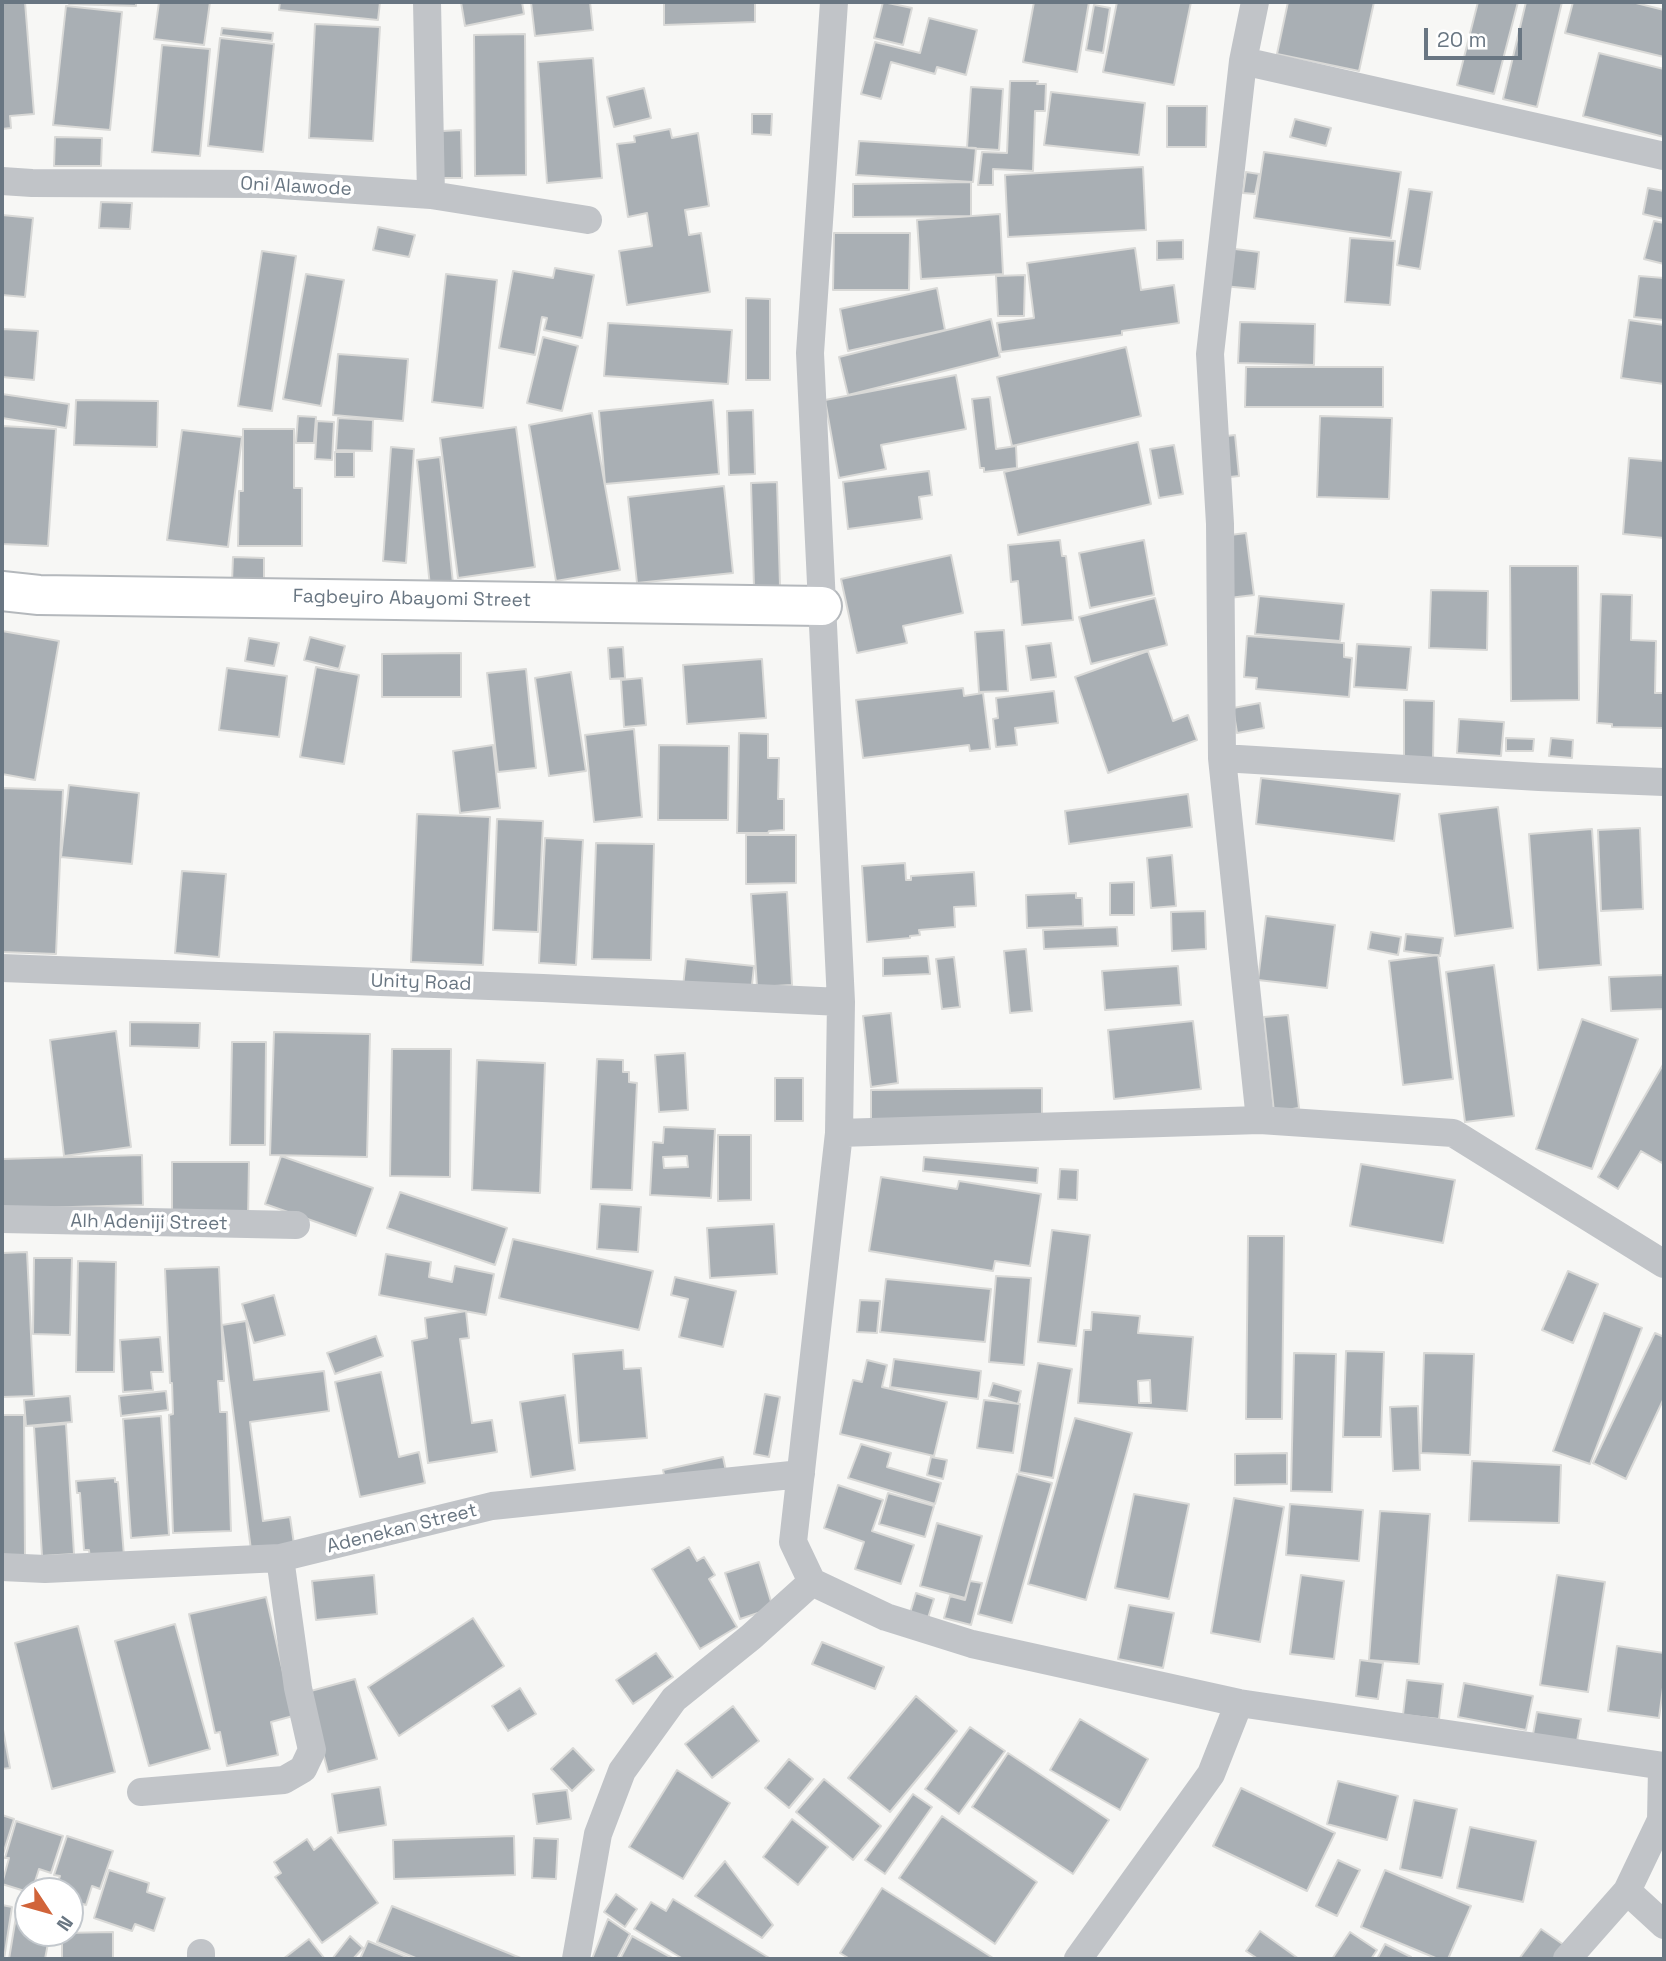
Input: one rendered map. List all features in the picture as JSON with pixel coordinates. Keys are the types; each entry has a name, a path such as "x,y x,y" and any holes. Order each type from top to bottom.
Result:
{"street":[{"path":"427,2 431,195"},
{"path":"834,2 810,353 841,1002 839,1133 793,1542 813,1582 886,1617 972,1644 1239,1703 1663,1767 1661,1820 1627,1891 1567,1959"},
{"path":"1255,2 1243,61 1210,354 1220,524 1222,758 1260,1120"},
{"path":"1243,61 1664,156"},
{"name":"Oni Alawode","path":"2,181 266,184 431,195 589,220"},
{"name":"Fagbeyiro Abayomi Street","path":"2,591 39,594 822,606"},
{"path":"1222,758 1664,782"},
{"name":"Unity Road","path":"2,968 556,988 841,1002"},
{"path":"839,1133 1260,1120 1453,1133 1664,1264"},
{"name":"Alh Adeniji Street","path":"2,1219 296,1225"},
{"name":"Adenekan Street","path":"2,1567 45,1569 280,1558 492,1506 801,1474"},
{"path":"141,1792 284,1780 303,1769 312,1750 298,1688 280,1558"},
{"path":"576,1959 598,1834 622,1771 674,1699 751,1637 813,1582"},
{"path":"1078,1959 1211,1774 1239,1703"},
{"path":"1627,1891 1664,1925"}],"building":[{"path":"2,2 25,2 34,114 10,116 11,128 2,129"},
{"path":"136,2 136,6 69,4"},
{"path":"159,2 210,2 204,45 154,39"},
{"path":"280,2 380,2 378,20 279,10"},
{"path":"461,2 522,2 524,14 465,26"},
{"path":"531,2 590,2 593,30 535,36"},
{"path":"664,2 755,2 755,22 664,25"},
{"path":"883,2 912,8 903,45 874,38"},
{"path":"1034,2 1089,2 1077,72 1023,62"},
{"path":"1117,2 1191,2 1174,85 1103,72"},
{"path":"1288,2 1374,2 1359,71 1277,54"},
{"path":"1478,2 1518,2 1494,94 1457,85"},
{"path":"1526,2 1562,2 1537,107 1503,99"},
{"path":"1573,2 1632,2 1664,10 1664,57 1565,33"},
{"path":"1094,5 1110,8 1103,53 1086,50"},
{"path":"66,6 122,12 110,130 53,125"},
{"path":"929,18 977,30 966,75 937,67 935,74 891,62 881,99 861,94 875,42 920,53"},
{"path":"315,24 380,27 373,141 309,138"},
{"path":"222,28 273,33 272,41 221,35"},
{"path":"525,34 526,175 475,176 474,35"},
{"path":"220,38 274,44 263,152 208,146"},
{"path":"162,45 210,49 200,156 152,152"},
{"path":"1599,53 1664,69 1664,137 1583,116"},
{"path":"593,58 602,178 547,183 538,62"},
{"path":"1010,81 1038,81 1037,84 1046,84 1045,111 1035,111 1033,171 993,169 993,185 978,185 982,152 1007,153"},
{"path":"971,87 1003,89 999,150 967,148"},
{"path":"644,88 651,118 614,127 607,97"},
{"path":"1051,92 1145,103 1139,155 1044,145"},
{"path":"1167,106 1207,106 1206,147 1167,147"},
{"path":"752,114 772,114 771,135 752,134"},
{"path":"1295,119 1331,128 1326,146 1290,137"},
{"path":"670,129 672,138 698,133 709,206 685,210 689,235 701,233 710,292 627,305 619,251 652,246 647,213 628,217 617,144 635,142 634,136"},
{"path":"461,130 462,178 443,178 442,131"},
{"path":"55,137 102,138 101,166 54,166"},
{"path":"859,141 976,148 973,182 856,175"},
{"path":"1264,152 1401,172 1391,238 1254,218"},
{"path":"1143,167 1146,230 1008,237 1005,175"},
{"path":"1246,172 1259,174 1255,194 1243,193"},
{"path":"971,182 971,216 853,217 853,184"},
{"path":"1648,188 1664,191 1664,219 1643,214"},
{"path":"1409,189 1432,192 1420,269 1397,265"},
{"path":"101,202 132,203 130,229 99,228"},
{"path":"1000,214 1003,274 921,279 917,220"},
{"path":"2,215 33,218 25,297 2,295"},
{"path":"1654,221 1664,223 1664,264 1644,259"},
{"path":"378,227 415,235 409,257 373,250"},
{"path":"834,233 910,233 909,290 833,290"},
{"path":"1350,238 1395,241 1390,305 1345,302"},
{"path":"1183,240 1183,259 1157,260 1157,241"},
{"path":"1135,248 1141,290 1174,285 1179,323 1122,331 1122,335 1001,352 997,323 1034,318 1027,263"},
{"path":"1227,248 1259,252 1255,289 1223,286"},
{"path":"262,251 296,256 272,411 238,406"},
{"path":"555,268 594,275 582,338 544,330 547,318 542,317 535,355 499,348 513,271 553,278"},
{"path":"306,274 344,280 321,406 283,399"},
{"path":"446,274 497,280 483,408 432,402"},
{"path":"1025,275 1024,316 998,316 996,276"},
{"path":"1639,276 1664,278 1664,320 1634,317"},
{"path":"937,288 945,330 848,351 840,309"},
{"path":"746,298 770,299 770,380 746,380"},
{"path":"991,319 1000,357 848,395 839,357"},
{"path":"1629,320 1664,325 1664,384 1621,378"},
{"path":"1240,322 1315,324 1314,365 1238,363"},
{"path":"608,323 732,330 728,384 604,376"},
{"path":"2,329 38,331 34,380 2,377"},
{"path":"543,337 578,346 562,411 527,403"},
{"path":"1126,347 1141,416 1012,446 997,377"},
{"path":"338,354 408,359 403,421 333,415"},
{"path":"1246,367 1383,367 1383,407 1245,407"},
{"path":"956,375 966,429 881,445 886,469 839,478 825,400"},
{"path":"2,394 69,404 66,428 2,418"},
{"path":"990,397 996,449 1016,446 1017,468 984,472 984,468 980,468 972,399"},
{"path":"76,400 158,401 157,447 74,445"},
{"path":"713,400 719,474 605,484 599,411"},
{"path":"753,410 755,474 729,475 727,411"},
{"path":"592,413 620,570 556,581 529,425"},
{"path":"298,416 316,417 314,443 296,443"},
{"path":"1320,416 1392,418 1389,499 1317,497"},
{"path":"338,418 373,420 372,451 336,450"},
{"path":"317,421 334,422 332,460 315,459"},
{"path":"2,426 56,429 48,546 2,544"},
{"path":"516,427 535,567 458,578 440,438"},
{"path":"243,429 294,429 294,488 302,488 302,546 238,546 239,491 243,491"},
{"path":"182,430 242,437 228,547 167,540"},
{"path":"1235,435 1239,476 1221,478 1217,437"},
{"path":"1138,442 1151,504 1018,535 1004,472"},
{"path":"1174,445 1183,494 1159,498 1150,449"},
{"path":"391,447 414,449 406,563 383,561"},
{"path":"335,452 354,452 354,477 335,477"},
{"path":"440,457 454,593 431,596 417,460"},
{"path":"1629,458 1664,461 1664,538 1623,534"},
{"path":"929,471 932,495 919,497 922,519 848,529 843,482"},
{"path":"777,482 780,586 754,587 751,483"},
{"path":"724,486 733,573 637,583 628,497"},
{"path":"1246,533 1254,595 1229,598 1222,536"},
{"path":"1060,540 1062,556 1066,556 1073,620 1022,625 1018,581 1011,582 1008,545"},
{"path":"1144,540 1154,595 1090,608 1079,553"},
{"path":"951,555 963,613 903,626 907,643 857,653 841,579"},
{"path":"233,557 264,558 264,583 232,582"},
{"path":"1510,566 1578,566 1579,700 1511,701"},
{"path":"1431,590 1488,591 1487,650 1429,648"},
{"path":"1601,594 1632,595 1631,640 1656,641 1655,693 1664,693 1664,728 1612,727 1612,724 1597,723"},
{"path":"1259,596 1344,604 1340,641 1255,634"},
{"path":"1155,598 1167,645 1091,664 1079,617"},
{"path":"1004,630 1008,691 979,692 975,632"},
{"path":"2,631 59,641 35,780 2,774"},
{"path":"1247,636 1344,643 1344,657 1352,658 1349,697 1256,689 1257,678 1244,677"},
{"path":"310,637 345,646 339,669 304,660"},
{"path":"249,638 279,643 274,666 245,661"},
{"path":"1051,643 1056,677 1031,680 1026,646"},
{"path":"1357,644 1411,647 1407,690 1354,687"},
{"path":"623,647 625,678 610,679 608,648"},
{"path":"1148,651 1173,721 1188,715 1197,740 1108,773 1075,677"},
{"path":"461,653 461,697 382,697 382,654"},
{"path":"762,659 766,718 687,724 683,665"},
{"path":"316,667 359,675 344,764 300,757"},
{"path":"227,668 287,676 279,737 219,730"},
{"path":"526,669 536,768 498,772 487,673"},
{"path":"571,672 586,771 549,776 535,678"},
{"path":"642,678 646,725 624,727 621,680"},
{"path":"963,688 964,696 983,693 990,749 970,751 969,745 863,758 856,700"},
{"path":"1054,691 1058,723 1015,728 1017,745 996,747 993,719 998,718 996,698"},
{"path":"1404,700 1434,701 1433,759 1404,759"},
{"path":"1260,703 1264,728 1237,733 1233,708"},
{"path":"1459,719 1504,722 1501,756 1457,753"},
{"path":"634,729 642,817 594,822 585,735"},
{"path":"739,733 768,734 768,758 779,758 778,799 784,799 784,830 737,833"},
{"path":"1506,738 1534,739 1533,751 1506,751"},
{"path":"1551,738 1573,740 1572,758 1549,756"},
{"path":"493,745 500,808 460,813 453,751"},
{"path":"659,745 729,746 728,820 658,820"},
{"path":"1261,778 1400,794 1394,841 1256,824"},
{"path":"69,785 139,793 132,864 61,857"},
{"path":"2,788 63,790 56,954 2,952"},
{"path":"1188,794 1192,827 1069,844 1065,811"},
{"path":"1498,807 1513,928 1455,936 1439,814"},
{"path":"417,814 490,817 483,965 411,962"},
{"path":"497,819 543,821 538,932 493,930"},
{"path":"1640,828 1643,909 1601,911 1598,830"},
{"path":"1592,829 1601,965 1538,970 1529,834"},
{"path":"746,835 796,835 796,883 746,884"},
{"path":"545,838 583,840 576,965 539,963"},
{"path":"596,843 654,844 651,960 592,959"},
{"path":"1172,855 1176,906 1151,908 1147,858"},
{"path":"905,863 906,880 911,880 911,876 974,872 976,906 954,907 955,927 919,930 920,935 910,938 867,942 862,866"},
{"path":"182,871 226,874 219,957 175,953"},
{"path":"1134,882 1134,915 1110,915 1110,883"},
{"path":"787,892 792,985 757,987 751,894"},
{"path":"1076,893 1076,898 1082,898 1083,926 1027,928 1026,895"},
{"path":"1205,911 1206,949 1172,951 1171,912"},
{"path":"1266,916 1335,925 1327,988 1258,980"},
{"path":"1117,927 1118,946 1044,949 1043,930"},
{"path":"1371,932 1401,937 1398,955 1368,949"},
{"path":"1406,934 1443,938 1440,956 1404,951"},
{"path":"1026,949 1032,1011 1010,1013 1004,951"},
{"path":"1438,955 1453,1079 1403,1085 1389,961"},
{"path":"928,956 930,974 883,976 883,958"},
{"path":"954,957 960,1007 942,1009 936,959"},
{"path":"686,959 754,966 751,994 683,987"},
{"path":"1494,965 1514,1116 1465,1122 1446,972"},
{"path":"1178,966 1181,1005 1105,1010 1102,971"},
{"path":"1664,975 1664,1009 1611,1011 1609,977"},
{"path":"891,1013 898,1083 871,1087 863,1016"},
{"path":"1288,1015 1299,1108 1274,1112 1264,1017"},
{"path":"1582,1019 1638,1039 1592,1169 1536,1149"},
{"path":"1193,1021 1201,1089 1114,1099 1108,1030"},
{"path":"130,1022 200,1023 199,1048 130,1046"},
{"path":"116,1031 131,1147 64,1156 50,1040"},
{"path":"274,1032 370,1034 367,1157 270,1155"},
{"path":"232,1042 266,1042 265,1145 230,1145"},
{"path":"392,1049 451,1049 450,1177 390,1176"},
{"path":"685,1053 688,1110 659,1112 655,1055"},
{"path":"597,1059 623,1060 623,1072 629,1072 629,1082 637,1083 632,1190 591,1189"},
{"path":"477,1060 545,1063 540,1193 472,1190"},
{"path":"1664,1063 1664,1159 1662,1163 1641,1151 1618,1189 1598,1177"},
{"path":"775,1078 803,1078 803,1121 775,1121"},
{"path":"1042,1088 1042,1120 871,1122 871,1090"},
{"path":"664,1127 715,1129 711,1198 650,1195 653,1142 663,1143","holes":["687,1156 688,1167 664,1168 663,1157"]},
{"path":"718,1135 751,1135 751,1200 718,1201"},
{"path":"142,1155 143,1205 2,1209 2,1159"},
{"path":"281,1156 373,1188 356,1236 265,1204"},
{"path":"924,1157 1038,1168 1037,1183 923,1171"},
{"path":"172,1162 249,1162 248,1218 172,1217"},
{"path":"1361,1164 1455,1180 1443,1243 1350,1226"},
{"path":"1060,1169 1078,1170 1077,1200 1058,1199"},
{"path":"881,1177 957,1189 959,1181 1041,1194 1030,1266 995,1261 993,1271 869,1251"},
{"path":"400,1192 507,1228 495,1265 387,1228"},
{"path":"600,1204 641,1207 638,1252 597,1249"},
{"path":"774,1224 777,1274 710,1278 707,1228"},
{"path":"1052,1230 1090,1235 1076,1346 1038,1342"},
{"path":"1248,1236 1284,1236 1282,1419 1246,1419"},
{"path":"513,1239 653,1271 639,1330 499,1298"},
{"path":"27,1252 34,1396 2,1397 2,1253"},
{"path":"386,1254 431,1262 429,1277 452,1282 455,1266 494,1274 486,1315 379,1295"},
{"path":"34,1258 72,1258 70,1335 33,1334"},
{"path":"78,1261 116,1262 114,1372 76,1372"},
{"path":"219,1267 224,1381 218,1381 220,1412 227,1412 231,1531 173,1533 169,1415 173,1414 165,1269"},
{"path":"1568,1271 1598,1284 1573,1343 1542,1330"},
{"path":"996,1276 1031,1278 1024,1365 989,1362"},
{"path":"675,1277 736,1291 723,1347 679,1337 688,1299 671,1295"},
{"path":"886,1279 991,1289 985,1342 880,1332"},
{"path":"274,1295 285,1335 254,1343 242,1304"},
{"path":"860,1300 880,1301 877,1333 857,1332"},
{"path":"466,1311 469,1338 460,1339 472,1423 492,1420 497,1452 428,1463 412,1341 427,1338 425,1318"},
{"path":"1092,1312 1140,1316 1138,1333 1193,1337 1187,1411 1078,1403 1084,1330 1091,1330","holes":["1150,1380 1151,1403 1139,1403 1138,1381"]},
{"path":"1604,1313 1642,1328 1590,1464 1553,1451"},
{"path":"246,1321 254,1380 324,1371 329,1411 250,1422 263,1521 290,1517 294,1544 251,1550 222,1325"},
{"path":"1655,1333 1664,1337 1664,1398 1626,1479 1593,1463"},
{"path":"376,1336 383,1356 335,1374 327,1353"},
{"path":"160,1337 163,1372 151,1372 153,1390 123,1392 120,1340"},
{"path":"623,1350 624,1369 641,1368 647,1438 579,1443 573,1354"},
{"path":"1346,1351 1384,1352 1381,1437 1343,1437"},
{"path":"1294,1353 1336,1354 1332,1492 1291,1491"},
{"path":"1424,1353 1474,1354 1470,1455 1421,1453"},
{"path":"894,1359 981,1371 978,1399 890,1387"},
{"path":"867,1360 887,1365 882,1387 947,1402 934,1456 840,1434 853,1380 862,1382"},
{"path":"1038,1363 1072,1369 1053,1478 1019,1472"},
{"path":"381,1372 399,1457 419,1452 425,1483 360,1497 335,1382"},
{"path":"993,1383 1021,1391 1018,1404 989,1396"},
{"path":"166,1391 168,1410 121,1416 119,1396"},
{"path":"765,1394 780,1397 769,1457 754,1454"},
{"path":"565,1395 575,1470 531,1477 520,1402"},
{"path":"70,1396 72,1422 26,1426 24,1400"},
{"path":"984,1400 1020,1404 1013,1453 977,1448"},
{"path":"1418,1406 1420,1470 1393,1471 1390,1407"},
{"path":"2,1415 24,1415 25,1557 2,1557"},
{"path":"161,1416 169,1535 131,1538 123,1419"},
{"path":"1075,1418 1132,1433 1086,1600 1028,1584"},
{"path":"66,1424 74,1554 42,1556 34,1427"},
{"path":"861,1444 891,1453 887,1467 941,1483 935,1504 848,1478"},
{"path":"1287,1453 1287,1484 1235,1485 1235,1454"},
{"path":"723,1457 726,1471 666,1483 663,1470"},
{"path":"931,1457 947,1460 943,1479 927,1475"},
{"path":"1472,1461 1561,1465 1559,1523 1469,1521"},
{"path":"1017,1474 1052,1483 1012,1623 978,1614"},
{"path":"115,1478 115,1482 118,1482 124,1556 90,1559 89,1550 84,1550 80,1493 77,1493 76,1481"},
{"path":"838,1485 883,1500 872,1531 914,1545 901,1584 855,1569 864,1542 824,1528"},
{"path":"888,1493 934,1506 925,1537 879,1524"},
{"path":"1134,1494 1189,1504 1169,1599 1115,1588"},
{"path":"1234,1498 1284,1507 1260,1642 1211,1633"},
{"path":"1290,1504 1363,1510 1359,1561 1286,1555"},
{"path":"1380,1511 1430,1514 1419,1664 1369,1660"},
{"path":"937,1523 982,1536 965,1598 920,1586"},
{"path":"689,1547 697,1561 704,1557 715,1575 709,1579 737,1627 700,1649 652,1569"},
{"path":"759,1562 773,1608 740,1619 725,1573"},
{"path":"374,1575 377,1614 316,1620 312,1581"},
{"path":"1301,1575 1344,1581 1334,1659 1290,1654"},
{"path":"1557,1575 1605,1582 1588,1692 1540,1685"},
{"path":"970,1581 982,1583 971,1625 944,1618 950,1596 965,1600"},
{"path":"916,1593 934,1599 928,1618 910,1613"},
{"path":"266,1597 293,1716 271,1722 278,1755 227,1766 220,1732 215,1733 189,1614"},
{"path":"1129,1605 1174,1613 1163,1668 1118,1659"},
{"path":"473,1618 504,1666 399,1736 368,1687"},
{"path":"175,1624 210,1749 149,1766 115,1641"},
{"path":"78,1626 115,1772 52,1789 15,1643"},
{"path":"822,1642 884,1667 875,1689 812,1664"},
{"path":"1617,1646 1664,1653 1659,1718 1608,1711"},
{"path":"656,1653 673,1677 633,1704 616,1680"},
{"path":"1360,1660 1383,1663 1378,1699 1356,1696"},
{"path":"355,1679 377,1759 328,1772 307,1692"},
{"path":"1407,1680 1443,1684 1439,1719 1403,1715"},
{"path":"1464,1683 1533,1696 1526,1730 1458,1717"},
{"path":"520,1688 536,1714 508,1731 492,1706"},
{"path":"916,1696 957,1731 890,1812 848,1778"},
{"path":"733,1706 759,1741 712,1778 685,1744"},
{"path":"1537,1712 1581,1719 1576,1747 1532,1740"},
{"path":"1080,1719 1148,1759 1120,1810 1050,1770"},
{"path":"2,1724 10,1768 2,1769"},
{"path":"970,1727 1005,1751 959,1814 925,1789"},
{"path":"573,1748 594,1770 572,1791 551,1769"},
{"path":"1008,1753 1109,1820 1073,1874 972,1807"},
{"path":"789,1759 813,1779 789,1808 765,1788"},
{"path":"677,1770 730,1803 683,1879 629,1847"},
{"path":"824,1779 881,1826 853,1860 796,1812"},
{"path":"1338,1781 1398,1796 1387,1840 1327,1824"},
{"path":"380,1787 386,1825 338,1833 332,1794"},
{"path":"1241,1788 1335,1833 1307,1891 1213,1846"},
{"path":"567,1790 571,1819 537,1824 533,1794"},
{"path":"913,1794 932,1807 885,1874 865,1860"},
{"path":"1414,1800 1457,1809 1442,1878 1400,1869"},
{"path":"2,1815 14,1819 3,1854 2,1854"},
{"path":"942,1816 1037,1882 995,1944 899,1878"},
{"path":"792,1819 828,1847 798,1885 763,1857"},
{"path":"16,1821 63,1836 51,1873 39,1869 36,1877 14,1877 14,1888 2,1884 9,1858 5,1858"},
{"path":"1470,1827 1536,1841 1523,1902 1457,1888"},
{"path":"67,1836 113,1851 100,1889 92,1886 86,1905 84,1877 54,1875"},
{"path":"514,1836 515,1875 394,1879 393,1840"},
{"path":"331,1837 378,1903 322,1943 275,1877 281,1873 274,1862 307,1839 314,1850"},
{"path":"534,1838 558,1839 556,1879 532,1878"},
{"path":"1338,1860 1360,1870 1337,1916 1316,1906"},
{"path":"725,1861 773,1925 762,1938 695,1896"},
{"path":"109,1870 149,1883 147,1892 165,1898 154,1931 135,1924 132,1931 94,1918"},
{"path":"1385,1870 1471,1906 1448,1959 1438,1959 1361,1927"},
{"path":"882,1888 993,1958 850,1959 840,1953"},
{"path":"616,1894 637,1909 625,1927 604,1912"},
{"path":"673,1899 771,1959 683,1959 634,1929 651,1902 666,1911"},
{"path":"2,1905 12,1907 4,1959 2,1959"},
{"path":"392,1906 523,1959 418,1959 377,1942"},
{"path":"608,1919 630,1934 617,1959 592,1959"},
{"path":"14,1929 14,1947 47,1947 45,1959 9,1959"},
{"path":"1541,1929 1564,1945 1554,1959 1519,1959"},
{"path":"1260,1931 1299,1959 1258,1959 1246,1951"},
{"path":"113,1932 113,1959 62,1959 62,1947 84,1947 84,1933"},
{"path":"1350,1932 1377,1950 1371,1959 1332,1959"},
{"path":"350,1936 363,1948 353,1959 332,1959"},
{"path":"632,1936 674,1959 620,1959"},
{"path":"309,1939 325,1959 283,1959"},
{"path":"368,1941 409,1958 360,1959"},
{"path":"1385,1944 1411,1957 1410,1959 1377,1959"}]}
